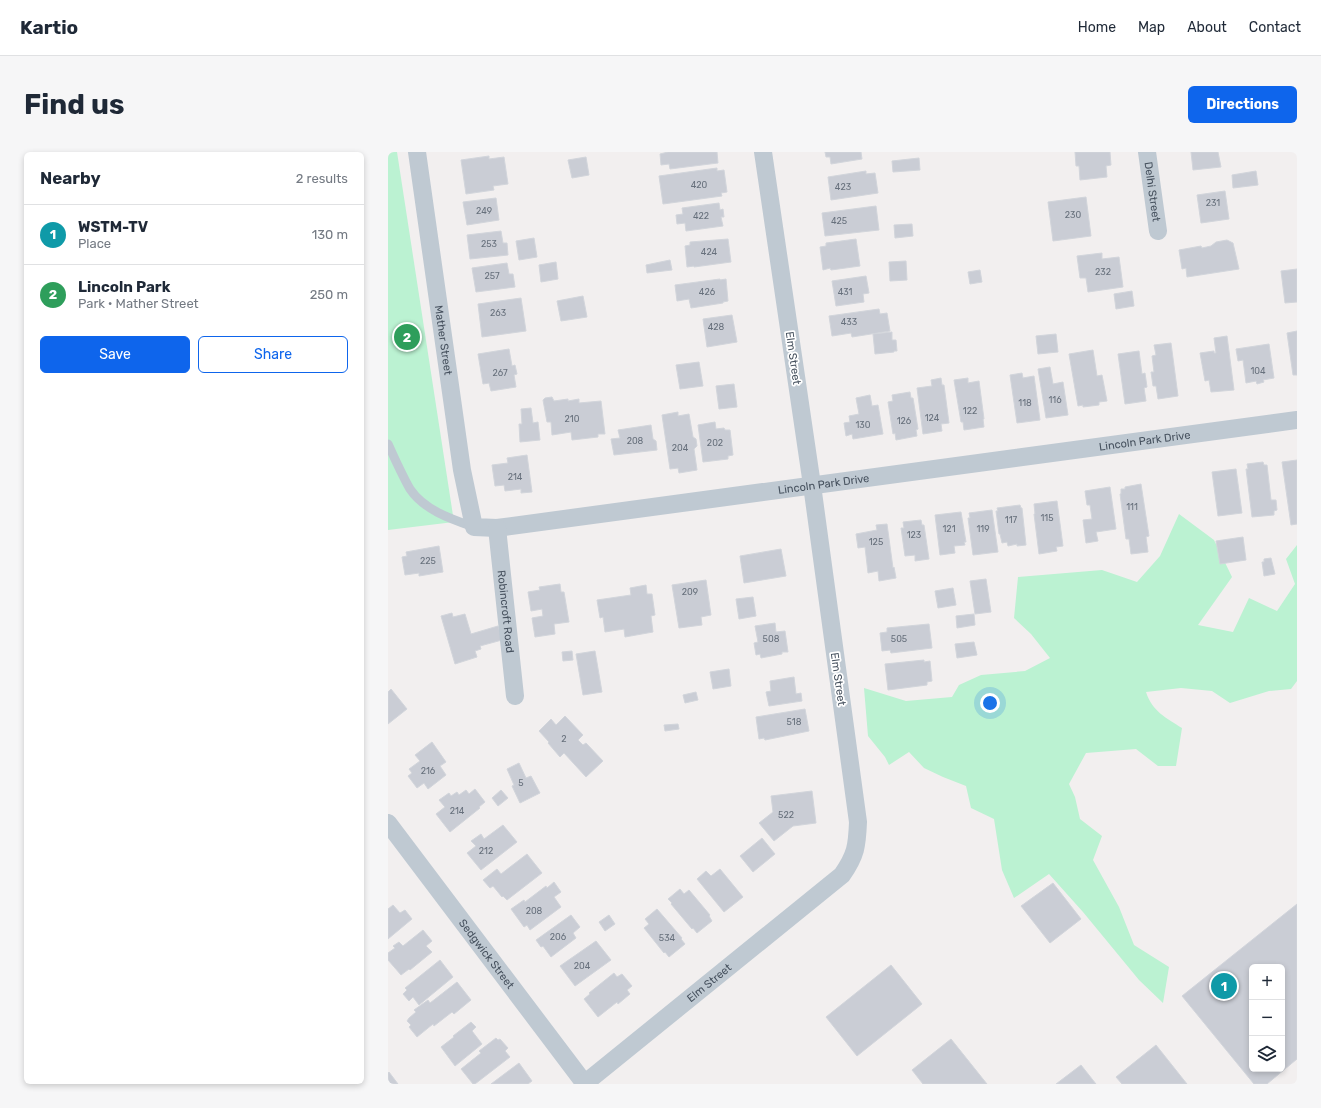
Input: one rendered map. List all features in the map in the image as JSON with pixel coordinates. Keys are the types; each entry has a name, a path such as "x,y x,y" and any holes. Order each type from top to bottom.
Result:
{"street":[{"name":"Mather Street","path":"417,152 462,470 474,527"},
{"name":"Elm Street","path":"584,1084 842,875 851,862 857,846 858,822 812,485 763,152"},
{"name":"Delhi Street","path":"1147,152 1158,231"},
{"name":"Lincoln Park Drive","path":"474,527 497,528 1297,420"},
{"name":"Robincroft Road","path":"497,528 515,696"},
{"name":"Sedgwick Street","path":"388,823 584,1084"}],"lane":[{"name":"Lincoln Park Drive","path":"388,444 411,490 423,504 449,518 474,527"}],"green space":[{"path":"388,152 397,152 454,522 388,530"},
{"path":"1179,514 1214,540 1232,577 1198,625 1233,632 1249,598 1277,611 1295,584 1286,559 1297,545 1297,681 1291,689 1269,691 1230,703 1212,691 1181,688 1146,692 1152,704 1160,713 1182,728 1176,766 1158,766 1136,749 1086,753 1069,784 1075,797 1080,819 1102,836 1093,860 1119,907 1134,945 1169,967 1163,1003 1139,980 1083,912 1049,874 1014,898 1002,870 994,819 971,808 966,786 924,768 909,752 889,765 885,757 868,736 864,688 906,701 952,697 959,685 981,675 1025,671 1050,658 1031,634 1014,618 1018,577 1102,570 1137,582 1160,556"}],"building":[{"path":"668,152 717,152 718,163 670,169 669,164 661,165 660,154"},
{"path":"825,152 861,152 862,159 831,164 830,157 826,157"},
{"path":"1075,152 1110,152 1111,165 1106,166 1107,177 1080,180 1079,166 1076,166"},
{"path":"1191,152 1218,152 1221,167 1193,170"},
{"path":"489,156 489,159 504,157 508,184 493,186 494,190 466,194 461,160"},
{"path":"586,157 589,175 572,178 568,160"},
{"path":"919,158 920,170 893,172 892,161"},
{"path":"717,168 717,171 724,170 727,192 721,193 722,196 663,204 659,176"},
{"path":"866,171 866,174 875,173 878,193 831,200 828,177"},
{"path":"1256,171 1258,185 1233,188 1232,175"},
{"path":"1225,191 1229,219 1201,223 1197,195"},
{"path":"1086,197 1091,236 1053,241 1048,202"},
{"path":"496,198 499,220 467,225 463,202"},
{"path":"719,203 720,210 723,209 724,217 721,217 723,226 686,231 685,223 677,224 676,215 683,214 682,208"},
{"path":"876,206 879,230 825,236 822,213"},
{"path":"912,224 913,236 895,238 894,225"},
{"path":"501,231 503,243 507,243 508,255 470,259 467,235"},
{"path":"534,238 537,257 519,260 516,241"},
{"path":"728,239 731,262 687,267 685,246 690,245 690,242"},
{"path":"856,239 860,266 831,270 830,268 823,270 820,247 826,246 826,243"},
{"path":"1227,240 1233,243 1239,269 1187,277 1186,268 1182,269 1179,250 1201,246 1202,248 1211,246 1216,242"},
{"path":"1102,253 1102,259 1119,257 1123,287 1088,292 1086,278 1080,278 1077,256"},
{"path":"670,260 672,270 647,273 646,265"},
{"path":"906,261 907,280 890,281 889,262"},
{"path":"556,262 558,279 541,282 539,265"},
{"path":"507,263 509,274 513,274 515,287 476,292 472,268"},
{"path":"1297,269 1297,302 1285,303 1281,271"},
{"path":"980,270 982,282 970,284 968,272"},
{"path":"866,276 869,293 863,294 864,302 836,306 832,281"},
{"path":"726,279 728,301 691,308 689,299 677,301 675,285"},
{"path":"1132,291 1134,306 1116,309 1114,294"},
{"path":"583,296 587,317 561,321 557,301"},
{"path":"521,298 526,331 482,337 478,304"},
{"path":"879,309 880,314 887,313 890,331 852,337 851,333 832,336 829,316"},
{"path":"732,315 737,342 707,347 703,319"},
{"path":"1297,331 1297,375 1293,375 1287,333"},
{"path":"892,332 892,340 896,340 897,351 875,354 873,334"},
{"path":"1056,334 1058,352 1038,354 1036,336"},
{"path":"1227,336 1234,390 1211,392 1209,380 1205,381 1200,353 1214,351 1214,353 1216,353 1214,338"},
{"path":"1171,343 1178,396 1158,399 1156,386 1153,386 1151,372 1154,372 1152,356 1156,355 1154,345"},
{"path":"1269,344 1274,378 1263,380 1264,382 1257,384 1256,381 1246,383 1243,360 1238,361 1236,349"},
{"path":"509,349 512,366 515,365 517,374 514,375 516,387 491,391 489,383 483,384 478,354"},
{"path":"1093,350 1097,376 1102,375 1107,401 1099,402 1099,405 1083,407 1083,405 1078,406 1069,354"},
{"path":"1139,351 1142,374 1145,373 1147,387 1144,388 1146,401 1125,404 1118,354"},
{"path":"699,362 703,386 680,389 676,365"},
{"path":"1050,367 1053,384 1063,382 1068,415 1046,418 1038,369"},
{"path":"1022,373 1023,378 1034,376 1040,420 1017,423 1010,375"},
{"path":"941,378 942,385 944,385 949,423 941,424 942,431 923,434 917,388 932,386 931,380"},
{"path":"968,378 968,383 979,381 984,427 964,430 963,422 961,422 954,380"},
{"path":"734,384 737,407 719,409 716,386"},
{"path":"910,392 911,398 913,398 918,429 916,430 917,436 896,440 895,433 893,434 888,402 893,401 892,395"},
{"path":"870,395 872,406 878,405 883,434 853,439 852,434 846,436 844,423 850,422 849,416 859,414 856,398"},
{"path":"552,397 554,401 579,399 579,403 601,401 605,434 598,434 598,437 572,440 571,432 552,435 551,422 547,422 543,400 545,398"},
{"path":"531,408 533,423 538,422 540,440 520,442 519,424 522,424 521,409"},
{"path":"678,412 678,416 689,414 693,437 696,439 697,446 694,449 697,470 679,473 678,468 670,469 662,415"},
{"path":"715,422 716,429 724,428 725,430 730,430 733,455 728,456 728,459 703,462 698,425"},
{"path":"651,425 653,439 656,441 657,450 614,455 611,439 620,438 618,430"},
{"path":"527,455 532,492 521,493 521,489 505,491 504,485 495,486 492,465 508,463 507,458"},
{"path":"1297,460 1297,524 1291,525 1282,462"},
{"path":"1263,462 1264,465 1267,465 1271,500 1276,500 1277,510 1274,511 1274,515 1252,517 1246,469 1248,469 1247,464"},
{"path":"1236,469 1242,513 1218,516 1212,472"},
{"path":"1141,484 1149,536 1146,537 1148,552 1131,554 1129,539 1126,539 1120,494 1121,489 1125,489 1125,487"},
{"path":"1110,487 1116,529 1096,532 1098,541 1086,543 1083,520 1092,519 1090,505 1087,505 1085,491"},
{"path":"1057,501 1063,546 1056,547 1057,551 1039,554 1034,504"},
{"path":"1020,505 1022,508 1026,545 1017,546 1017,544 1008,546 1007,542 1002,543 999,534 996,511 998,511 997,508"},
{"path":"992,510 998,552 973,555 968,518 970,518 969,513"},
{"path":"961,512 966,542 964,542 965,545 954,546 955,553 940,555 935,515"},
{"path":"921,520 922,525 924,525 929,559 915,561 915,555 905,556 901,528 904,528 903,522"},
{"path":"887,524 893,568 894,567 896,578 879,581 878,571 868,573 865,547 858,548 856,534 877,530 876,525"},
{"path":"1243,537 1246,560 1220,564 1216,541"},
{"path":"439,546 443,572 419,576 419,573 405,575 402,557 407,556 406,552"},
{"path":"781,549 786,576 744,583 740,556"},
{"path":"1271,558 1275,574 1264,576 1262,562 1264,562 1264,559"},
{"path":"986,579 991,612 975,614 970,581"},
{"path":"706,580 711,615 701,617 702,625 679,628 672,585"},
{"path":"560,584 561,592 564,592 569,622 554,624 555,634 535,637 532,618 543,616 542,609 531,611 528,592 540,590 539,587"},
{"path":"646,585 647,594 652,594 655,615 651,616 653,632 625,637 624,629 605,632 603,617 600,618 597,600 631,595 630,588"},
{"path":"953,588 956,605 938,608 935,591"},
{"path":"753,597 756,616 739,619 736,599"},
{"path":"452,613 453,617 465,614 471,634 498,626 502,640 480,646 481,649 475,651 477,657 455,664 441,616"},
{"path":"974,614 975,625 957,628 956,616"},
{"path":"775,623 776,632 785,631 788,652 782,652 782,654 761,658 760,654 756,655 754,643 758,642 755,626"},
{"path":"929,624 932,648 891,653 890,650 882,651 880,633 887,632 887,628"},
{"path":"974,642 977,655 957,658 955,644"},
{"path":"572,651 573,660 563,661 562,652"},
{"path":"595,651 602,692 583,695 576,654"},
{"path":"924,660 924,662 930,661 932,681 927,682 927,685 888,690 885,664"},
{"path":"729,669 731,686 713,689 710,672"},
{"path":"794,677 796,694 801,693 802,701 769,706 766,692 771,691 770,681"},
{"path":"391,689 407,709 388,724 388,692"},
{"path":"696,692 698,700 685,703 683,695"},
{"path":"805,709 809,731 765,740 764,738 759,739 756,717"},
{"path":"565,716 583,735 578,740 583,745 586,743 603,761 586,777 564,753 560,757 539,731 551,719 556,725"},
{"path":"678,724 679,729 665,731 664,725"},
{"path":"432,742 446,762 440,766 446,775 428,789 424,783 417,788 408,776 412,773 409,769 420,761 415,755"},
{"path":"519,763 526,778 531,776 540,793 520,803 512,786 514,785 507,769"},
{"path":"475,789 485,802 479,807 480,808 450,832 436,814 445,807 439,800 449,793 451,796 457,792 459,795 466,790 469,794"},
{"path":"501,790 508,798 498,806 492,798"},
{"path":"812,791 816,823 793,826 774,841 759,823 773,812 771,796"},
{"path":"503,825 517,842 481,870 467,853 476,846 471,841 481,834 484,839"},
{"path":"762,838 775,854 753,872 740,856"},
{"path":"527,854 542,873 507,900 503,896 502,897 493,886 490,888 483,880 497,869 501,874"},
{"path":"720,869 743,897 724,912 697,879 706,871 711,876"},
{"path":"554,882 561,892 554,897 561,907 530,930 527,925 524,927 511,909 524,900 525,902 546,886 547,888"},
{"path":"1053,883 1081,919 1050,943 1021,906"},
{"path":"680,889 684,894 689,890 710,915 709,916 712,921 697,933 693,928 692,929 668,899"},
{"path":"1297,904 1297,1059 1285,1069 1285,964 1249,964 1249,1072 1281,1072 1267,1084 1254,1084 1182,996"},
{"path":"393,905 400,913 405,910 412,919 388,939 388,909"},
{"path":"657,909 682,938 681,939 685,944 669,957 644,928 649,924 645,919"},
{"path":"571,915 580,927 573,933 576,938 551,957 543,946 541,947 536,940"},
{"path":"609,915 615,924 605,931 599,922"},
{"path":"423,930 432,941 426,946 432,952 410,970 409,969 401,975 388,960 388,953 395,948 393,946 399,942 403,946"},
{"path":"596,941 611,960 575,986 560,966"},
{"path":"440,960 453,977 419,1005 413,997 409,1001 403,994 407,990 405,988"},
{"path":"891,965 922,1004 857,1056 826,1017"},
{"path":"614,973 617,977 622,974 632,986 627,990 630,994 598,1017 584,999 590,994 589,993"},
{"path":"457,982 471,1000 454,1014 452,1012 434,1026 433,1024 417,1037 409,1027 411,1025 407,1021 416,1012 414,1010 428,1000 430,1003"},
{"path":"471,1022 476,1027 472,1031 482,1044 455,1066 441,1047"},
{"path":"496,1038 498,1040 500,1039 508,1048 505,1051 510,1057 473,1084 461,1069 481,1053 479,1051"},
{"path":"951,1039 987,1084 923,1084 912,1070"},
{"path":"1156,1045 1187,1084 1122,1084 1116,1077"},
{"path":"519,1063 532,1081 528,1084 491,1084"},
{"path":"1081,1065 1096,1084 1056,1084"},
{"path":"389,1072 398,1084 388,1084"}],"place":[{"name":"Lincoln Park","path":"407,337"},
{"name":"WSTM-TV","path":"1224,986"}]}
